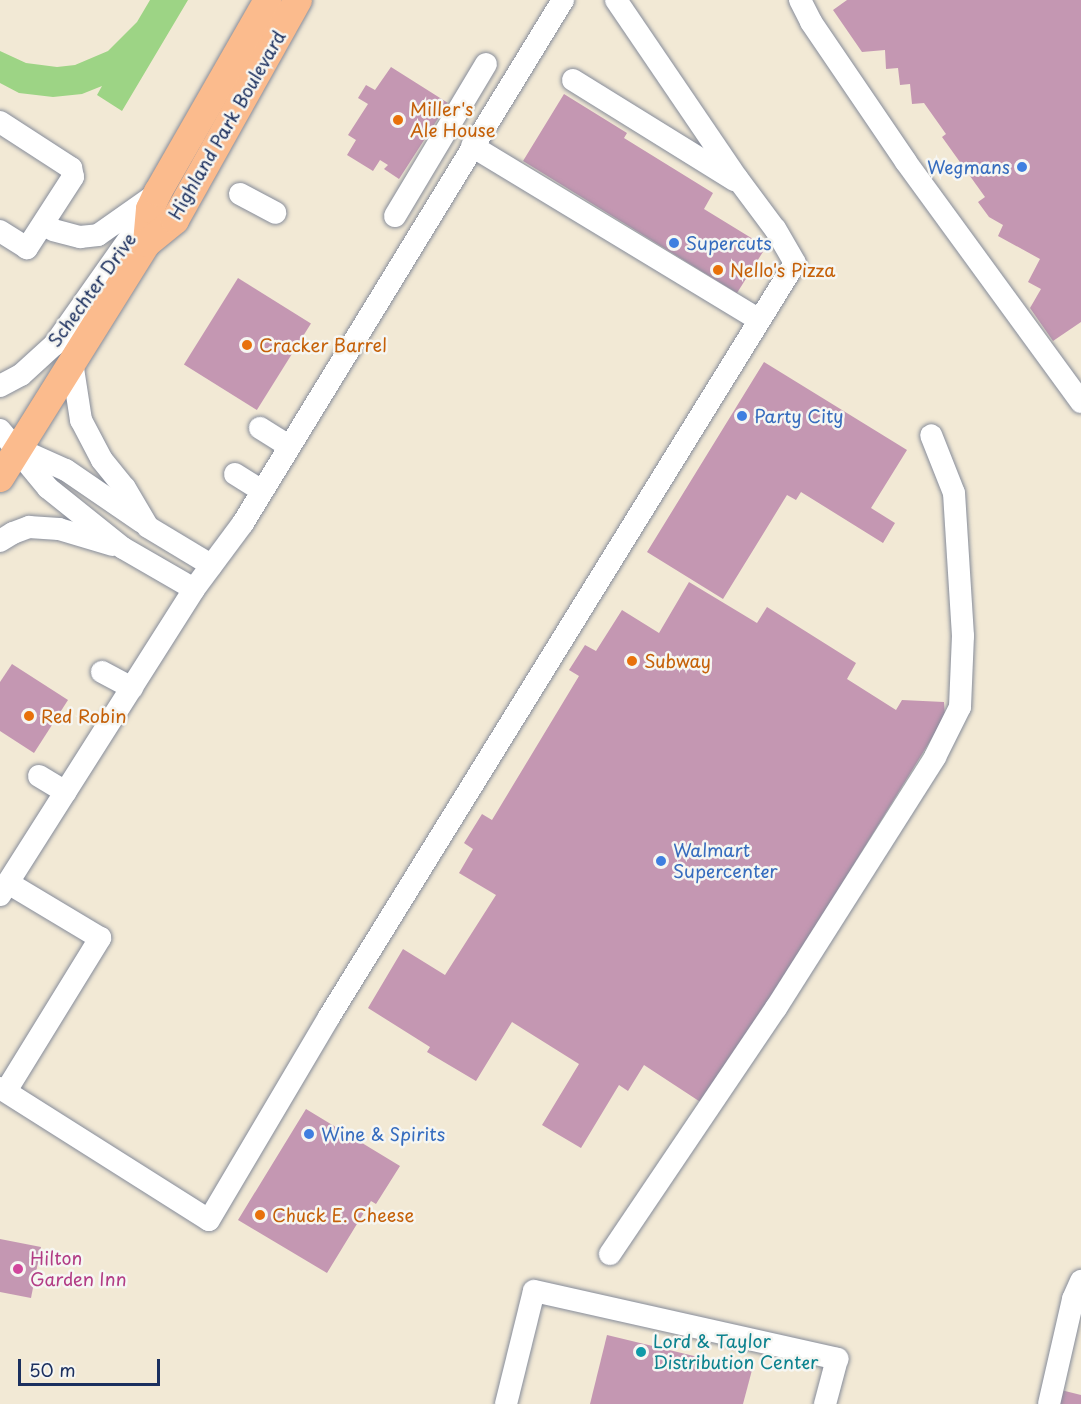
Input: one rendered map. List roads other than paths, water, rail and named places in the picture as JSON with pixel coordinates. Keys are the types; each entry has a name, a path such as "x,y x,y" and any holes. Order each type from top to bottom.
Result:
{"main road":[{"name":"Highland Park Boulevard","path":"147,243 154,201 268,0"},
{"name":"Highland Park Boulevard","path":"0,478 6,440 72,362 147,243 175,220 298,0"}],"lane":[{"path":"563,0 537,23 472,146 243,523 194,589 2,891 100,938 3,1090 209,1221 312,1044 758,319 795,263 775,229 616,0"},
{"path":"800,0 811,22 906,162 1072,373 1081,402"},
{"path":"421,232 398,218 486,64"},
{"path":"573,80 743,186"},
{"path":"0,122 71,168 73,177 27,249 0,231"},
{"path":"472,146 758,319"},
{"path":"240,195 275,213"},
{"path":"53,230 80,237 98,235 154,201"},
{"name":"Schechter Drive","path":"0,386 21,375 54,345 154,201"},
{"path":"0,219 33,240"},
{"path":"72,362 81,420 102,460 125,488 148,527"},
{"path":"260,428 289,446"},
{"path":"610,1254 783,998 935,757 960,707 963,636 954,493 931,435"},
{"path":"6,440 66,470 148,527 211,564"},
{"path":"6,440 48,488 123,548 194,589"},
{"path":"235,474 262,491"},
{"path":"0,541 13,533 30,528 59,529 123,548"},
{"path":"102,672 132,688"},
{"path":"39,776 66,792"},
{"path":"1049,1404 1073,1299 1081,1281"},
{"path":"506,1404 534,1292 837,1359 825,1404"}],"place":[{"name":"Miller's Ale House","path":"398,120"},
{"name":"Wegmans","path":"1022,167"},
{"name":"Supercuts","path":"674,243"},
{"name":"Nello's Pizza","path":"718,270"},
{"name":"Cracker Barrel","path":"247,345"},
{"name":"Party City","path":"742,416"},
{"name":"Subway","path":"632,661"},
{"name":"Red Robin","path":"29,716"},
{"name":"Walmart Supercenter","path":"661,861"},
{"name":"Wine & Spirits","path":"309,1134"},
{"name":"Chuck E. Cheese","path":"260,1215"},
{"name":"Hilton Garden Inn","path":"18,1269"},
{"name":"Lord & Taylor Distribution Center","path":"641,1352"}]}
